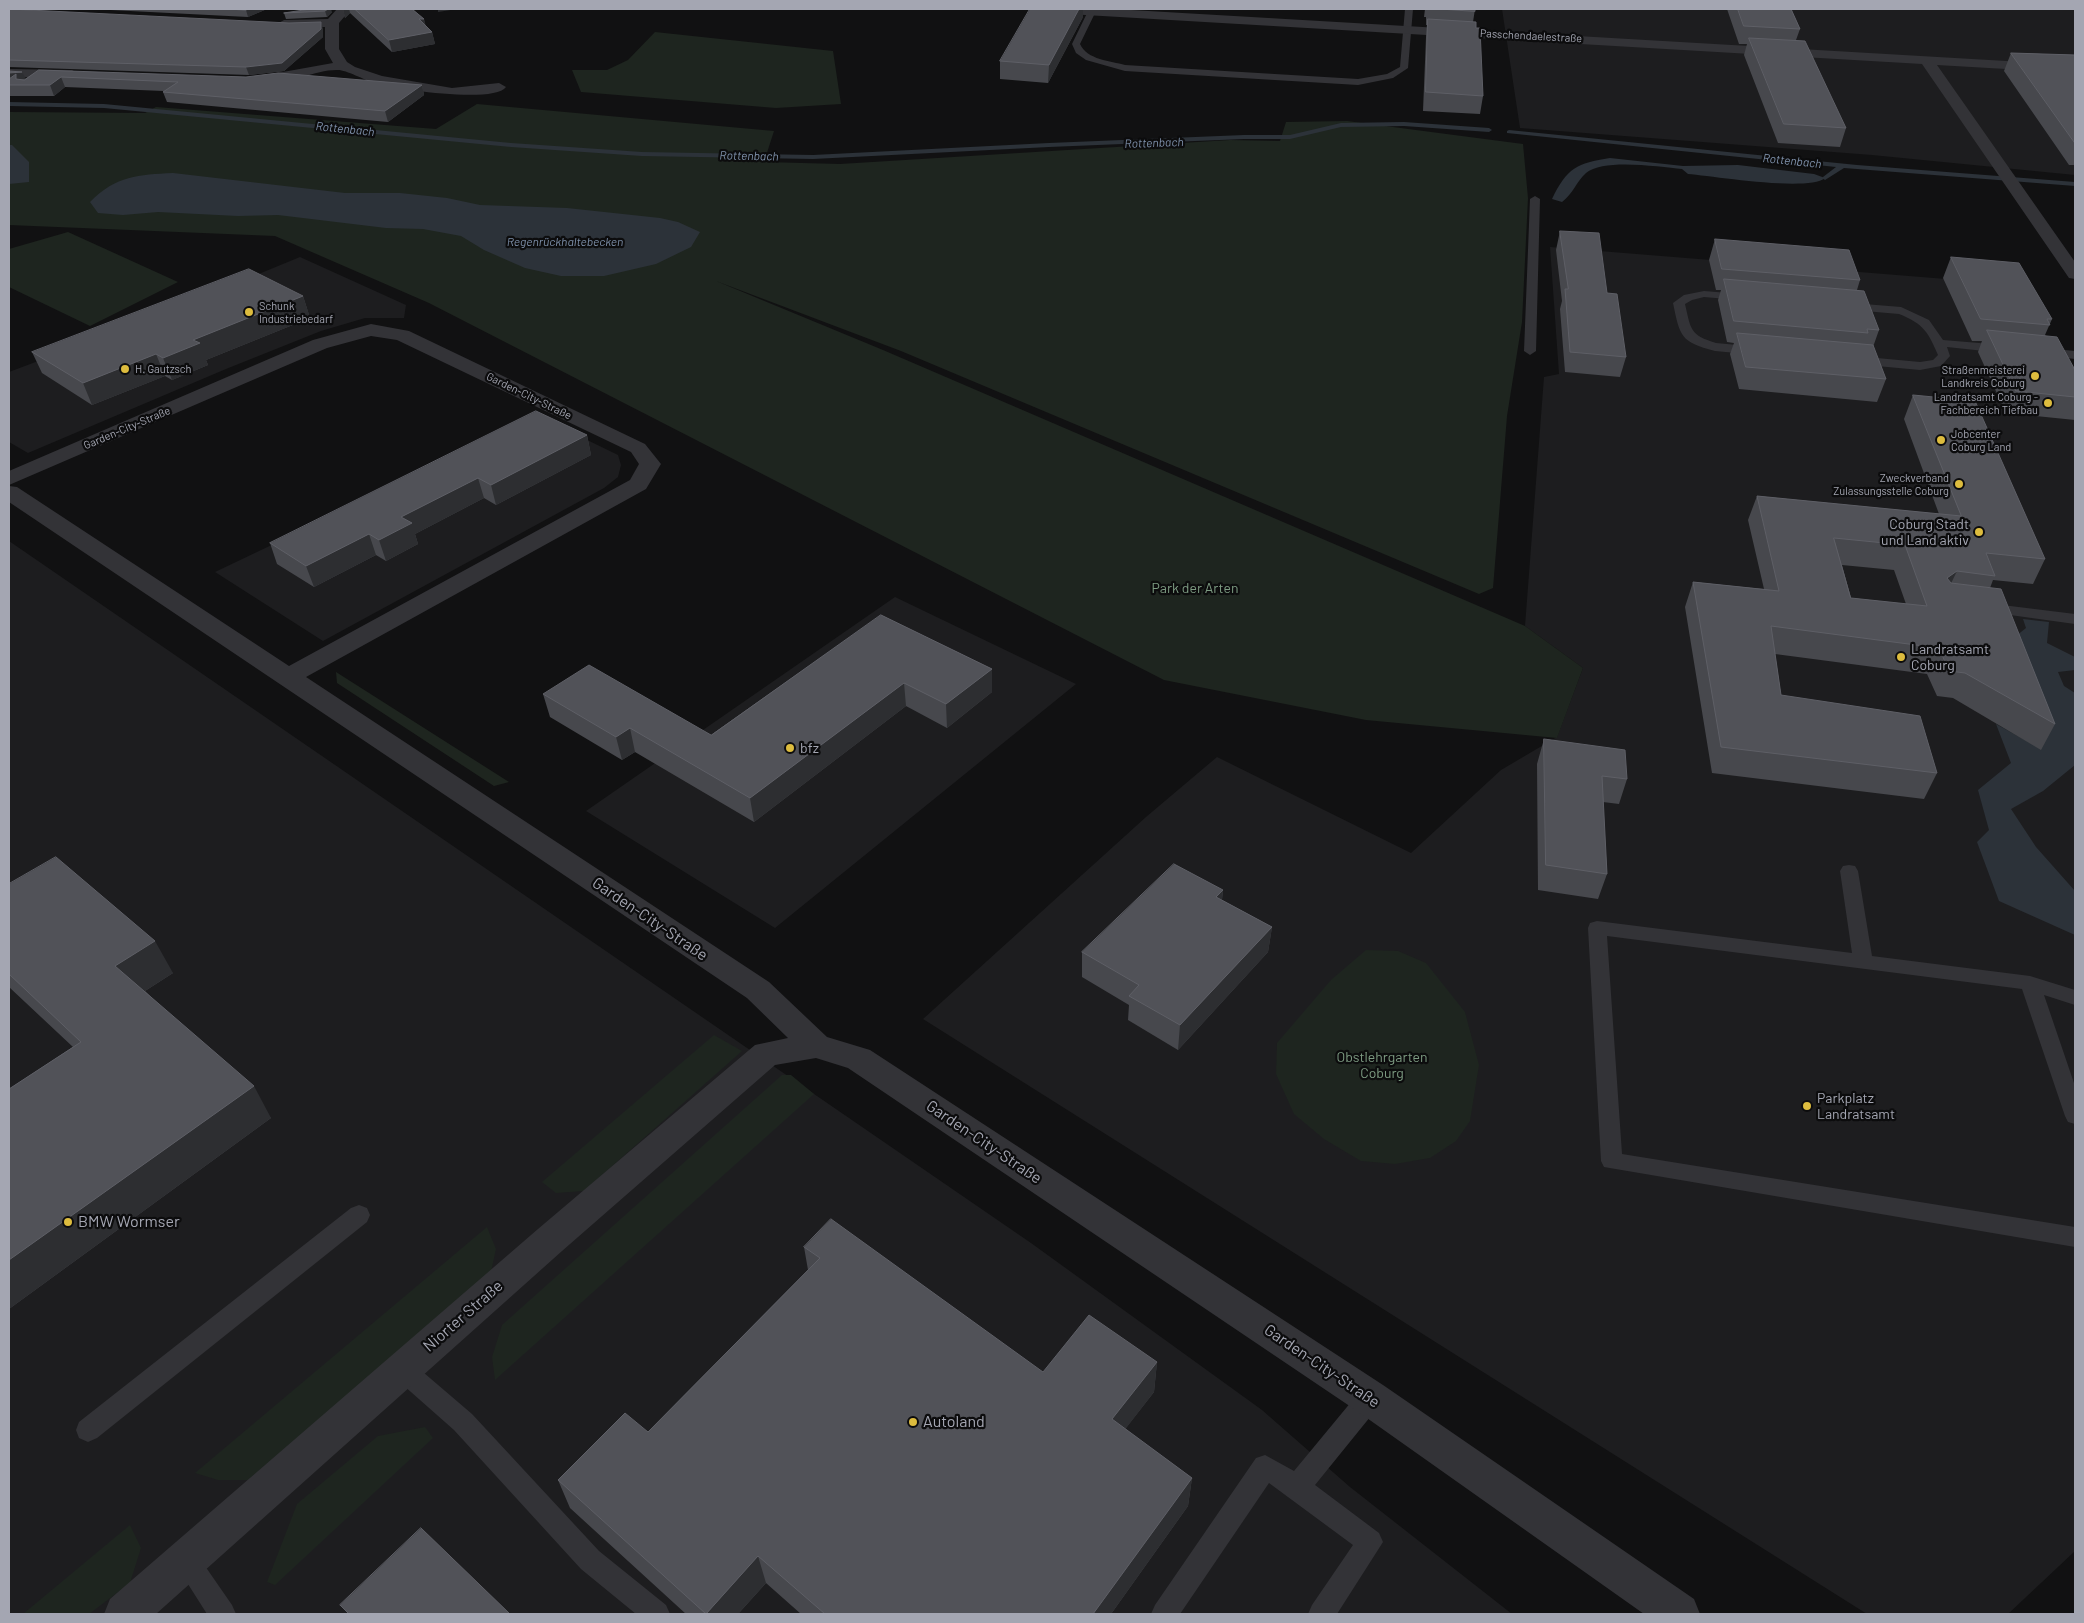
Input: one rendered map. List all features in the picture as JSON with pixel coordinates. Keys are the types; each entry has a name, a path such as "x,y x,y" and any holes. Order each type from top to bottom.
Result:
{"street":[{"path":"342,65 332,49 332,23 344,9"},
{"name":"Passchendaelestraße","path":"1051,9 1252,14 1408,30 2075,69"},
{"path":"271,24 332,23"},
{"path":"1926,60 2075,274"},
{"path":"249,82 291,76 342,65 379,80 412,87 452,92 499,87"},
{"path":"9,73 85,75"},
{"name":"Garden-City-Straße","path":"9,478 320,344 371,330 402,335 638,448 647,457 650,464 638,484 288,677"},
{"name":"Garden-City-Straße","path":"9,492 758,990 816,1046 860,1059 1370,1398 1679,1614"},
{"name":"Niorter Straße","path":"125,1614 187,1562 402,1369 766,1054 816,1046"}],"lane":[{"path":"1092,11 1076,44 1079,52 1103,63 1125,68 1337,81 1381,79 1404,68 1409,9"},
{"path":"32,82 45,73"},
{"path":"1530,351 1535,199"},
{"path":"1704,294 1901,311 1920,318 1932,326 1939,343 1944,356 1937,363 1920,366 1715,347 1696,341 1684,332 1679,303 1688,297 1704,294"},
{"path":"1939,343 2016,350"},
{"path":"2035,352 2075,355"},
{"path":"1972,607 2075,619"},
{"path":"1849,871 1863,962"},
{"path":"2075,997 2030,983 1597,928 1612,1161 2075,1238"},
{"path":"2030,983 2075,1116"},
{"path":"88,1430 359,1215"},
{"path":"402,1369 463,1422 590,1560 657,1614"},
{"path":"1297,1487 1370,1398"},
{"path":"1164,1614 1265,1467 1297,1487 1370,1542 1321,1614"},
{"path":"187,1562 223,1614"}],"shaded area":[{"path":"1502,9 2075,9 2075,175 1872,155 1520,128"},
{"path":"1550,247 2008,284 2075,410 2075,1551 2008,1614 1867,1614 923,1019 1146,817 1217,757 1411,853 1501,770 1557,737 1583,668 1525,626 1544,377 1559,374"},
{"path":"300,257 406,305 404,318 365,318 321,331 28,453 9,442 9,372 142,322"},
{"path":"540,417 618,455 621,465 618,477 604,488 323,641 215,572"},
{"path":"9,541 1031,1243 1262,1410 1350,1487 1512,1614 9,1614"},
{"path":"895,597 1076,684 775,928 586,811"}],"green space":[{"path":"655,32 833,51 841,104 776,108 581,92 572,70 607,70 628,60"},
{"name":"Park der Arten","path":"477,104 774,131 764,162 840,164 1230,140 1280,141 1286,122 1347,121 1523,144 1528,198 1522,322 1507,416 1493,588 1479,594 901,351 716,281 883,350 1525,626 1583,668 1557,738 1366,720 1164,680 429,303 275,236 9,225 9,112 145,113 156,107 436,129"},
{"path":"68,232 178,282 90,326 9,287 9,249"},
{"path":"336,672 509,782 494,786 337,683"},
{"name":"Obstlehrgarten Coburg","path":"1366,950 1398,951 1426,963 1465,1012 1479,1065 1470,1121 1456,1141 1430,1158 1395,1164 1361,1161 1324,1139 1294,1114 1276,1074 1277,1043 1331,980"},
{"path":"714,1035 742,1051 584,1191 556,1193 542,1182"},
{"path":"782,1075 791,1075 814,1094 495,1380 492,1357 502,1325"},
{"path":"487,1227 496,1249 491,1272 248,1480 218,1480 195,1473"},
{"path":"425,1427 433,1438 275,1585 267,1582 297,1504 378,1436"},
{"path":"130,1525 141,1548 130,1583 89,1614 23,1614"}],"water":[{"path":"9,145 12,145 29,162 29,182 9,184"},
{"path":"1610,158 1683,166 1738,165 1814,174 1825,178 1815,182 1800,184 1781,183 1688,174 1682,169 1647,165 1618,165 1594,168 1586,173 1562,202 1552,199 1563,180 1574,169 1589,162"},
{"name":"Regenrückhaltebecken","path":"173,173 345,193 400,193 447,198 480,205 567,208 660,218 678,222 700,232 691,247 656,264 604,276 561,276 525,268 484,250 461,236 423,229 386,228 278,215 238,216 158,212 123,215 98,213 90,202 109,186 119,181 138,176"},
{"path":"2023,619 2049,622 2047,643 2075,657 2075,670 2058,672 2064,686 2075,693 2075,765 2043,791 2011,809 2036,847 2075,891 2075,935 1999,901 1977,842 1989,830 1978,790 2011,763 1996,724 2041,749 2016,636 2026,628"}],"building":[{"path":"9,9 289,23 321,22 321,29 282,63 246,67 9,60"},
{"path":"311,9 328,9 325,11 284,13"},
{"path":"355,9 412,9 424,19 419,19 432,32 389,40"},
{"path":"1030,9 1079,9 1049,65 1000,61"},
{"path":"1440,9 1475,9 1475,11"},
{"path":"1738,9 1791,9 1800,29 1744,26"},
{"path":"1428,19 1476,22 1476,28 1480,28 1483,96 1426,92"},
{"path":"1749,38 1805,41 1846,128 1784,124"},
{"path":"2011,53 2075,55 2075,143"},
{"path":"39,70 246,77 278,73 422,85 385,111 163,92 178,82 61,77 50,85 9,85 9,79 16,74 16,79 24,80"},
{"path":"1560,231 1599,233 1607,293 1617,294 1626,357 1570,352 1565,289 1568,289"},
{"path":"1715,239 1849,250 1860,280 1722,269"},
{"path":"1951,257 2019,263 2052,319 2047,319 2050,325 1981,319"},
{"path":"249,269 303,296 193,340 200,343 163,358 156,354 83,383 32,352"},
{"path":"1724,279 1864,291 1879,330 1867,329 1868,333 1734,321"},
{"path":"1987,330 2057,337 2075,370 2075,397 2016,391"},
{"path":"1737,333 1873,345 1886,379 1746,367"},
{"path":"1913,395 1975,401 2045,559 1986,553 1995,576 1957,571 1947,578 1951,583 2001,589 2055,724 1965,673 1949,671 1939,648 1771,626 1781,695 1920,716 1937,773 1721,747 1693,582 1779,591 1757,496 1961,516","holes":["1834,538 1905,545 1927,606 1851,598"]},
{"path":"536,411 587,435 491,485 478,478 401,517 412,523 379,540 369,534 306,566 270,543"},
{"path":"881,615 992,669 946,704 904,683 750,798 630,728 616,737 543,694 589,665 711,735"},
{"path":"1544,739 1625,750 1627,779 1602,776 1607,874 1546,865"},
{"path":"56,857 155,941 115,966 254,1086 9,1260 9,1089 81,1042 9,974 9,884"},
{"path":"1174,864 1223,890 1216,897 1272,927 1180,1025 1129,996 1139,985 1082,952"},
{"name":"Autoland","path":"831,1219 1043,1372 1089,1315 1157,1362 1112,1419 1192,1478 1093,1614 825,1614 758,1556 706,1614 558,1480 625,1413 648,1432 820,1258 804,1247"},
{"path":"421,1528 510,1614 349,1614 340,1605"}],"waterway":[{"name":"Rottenbach","path":"9,104 104,106 511,145 642,154 813,157 1049,145 1244,137 1290,137 1341,125 1404,124 1489,130"},
{"name":"Rottenbach","path":"1509,132 1857,167 2075,184"},
{"path":"1825,178 1842,166"}],"place":[{"name":"Schunk Industriebedarf","path":"249,312"},
{"name":"H. Gautzsch","path":"125,369"},
{"name":"Straßenmeisterei Landkreis Coburg","path":"2035,376"},
{"name":"Landratsamt Coburg - Fachbereich Tiefbau","path":"2048,403"},
{"name":"Jobcenter Coburg Land","path":"1941,440"},
{"name":"Zweckverband Zulassungsstelle Coburg","path":"1959,484"},
{"name":"Coburg Stadt und Land aktiv","path":"1979,532"},
{"name":"Landratsamt Coburg","path":"1901,657"},
{"name":"bfz","path":"790,748"},
{"name":"Parkplatz Landratsamt","path":"1807,1106"},
{"name":"BMW Wormser","path":"68,1222"},
{"name":"Autoland","path":"913,1422"}]}
